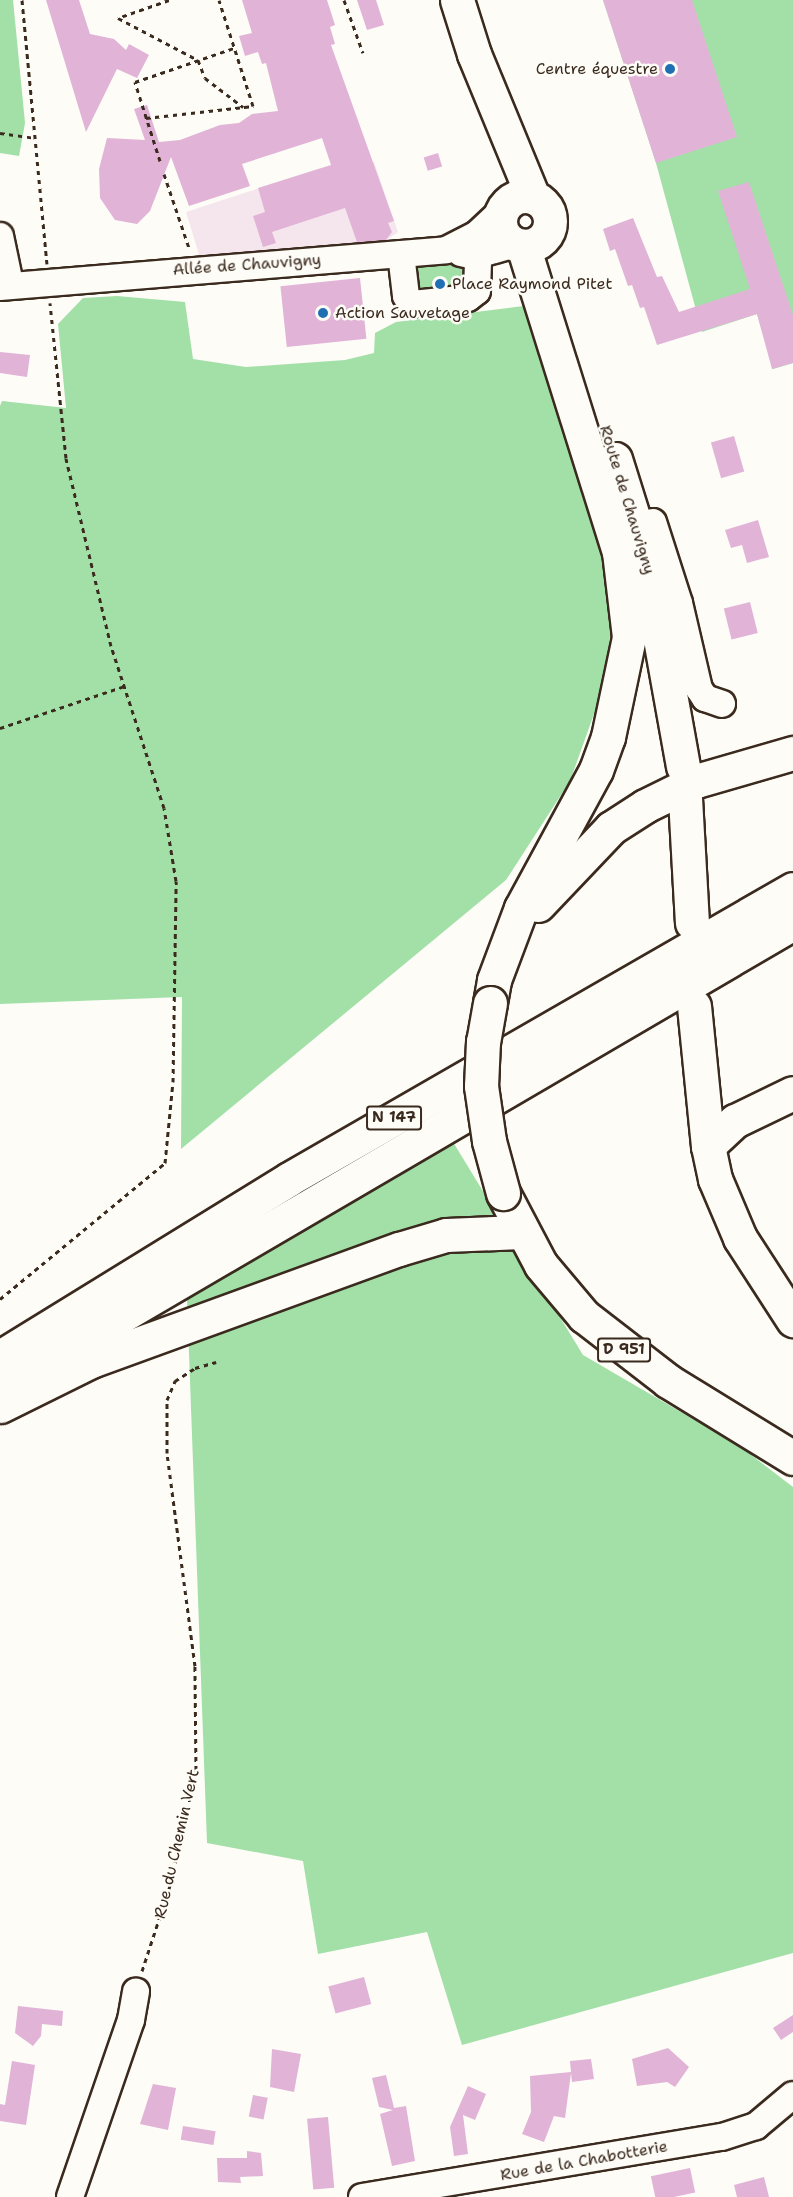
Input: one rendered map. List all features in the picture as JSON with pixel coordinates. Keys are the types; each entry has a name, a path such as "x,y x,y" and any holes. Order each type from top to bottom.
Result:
{"main road":[{"path":"457,0 474,54 514,204 502,230 527,244 550,226 550,215 544,204 514,204"},
{"name":"Route de Chauvigny","path":"527,244 638,521 657,608 684,782 692,924"},
{"name":"Route de Chauvigny","path":"490,1003 494,980 521,908 596,771 615,711 629,638 628,605 638,521"},
{"path":"490,1003 524,927 544,895 611,828 645,806 696,781 793,753"},
{"name":"N 147","path":"0,1356 289,1179 793,889"},
{"name":"N 147","path":"0,1387 793,922"},
{"name":"D 951","path":"490,1003 483,1041 481,1086 489,1141 503,1193 521,1232 560,1290 608,1338 668,1381 793,1458"},
{"path":"694,1006 708,1146 715,1179 740,1238 793,1320"},
{"path":"708,1146 735,1121 793,1093"},
{"path":"0,1406 91,1361 399,1249 446,1235 521,1232"}],"street":[{"name":"Allée de Chauvigny","path":"446,250 476,236 514,204"},
{"path":"0,236 5,286"},
{"name":"Allée de Chauvigny","path":"5,286 192,259 401,254 446,250 478,255 527,244"},
{"path":"401,254 406,296 412,304 468,298 477,291 478,255"},
{"path":"638,521 679,603 699,689 705,698 722,704"},
{"path":"70,2197 131,2020 136,1991"},
{"name":"Rue de la Chabotterie","path":"362,2197 722,2137 764,2121 793,2095"}],"path":[{"path":"0,1299 165,1163 173,1082 176,882 164,808 111,646 66,458 22,0"},
{"path":"169,0 118,18 198,60 205,78 243,107"},
{"path":"146,118 253,106 219,0"},
{"path":"344,0 363,53"},
{"path":"160,160 135,82 234,48"},
{"path":"0,133 35,138"},
{"path":"164,174 192,259"},
{"path":"0,728 125,686"},
{"name":"Rue du Chemin Vert","path":"136,1991 169,1889 196,1770 195,1666 167,1453 167,1400 175,1381 195,1368 216,1362"}],"shaded area":[{"path":"374,162 398,232 385,241 200,258 186,212 321,168 335,176"}],"green space":[{"path":"0,0 13,0 25,123 19,156 0,153"},
{"path":"603,0 793,0 793,363 773,369 757,314 702,332 656,163"},
{"path":"429,260 463,262 470,276 464,286 422,293 413,271"},
{"path":"117,296 185,302 193,359 246,367 345,360 374,353 375,333 396,322 531,305 592,502 613,611 604,686 570,781 506,880 181,1149 182,997 0,1004 0,406 2,401 66,408 58,324 83,298"},
{"path":"453,1142 583,1355 741,1447 793,1487 793,1953 462,2045 427,1932 318,1954 303,1861 207,1843 187,1299"}],"building":[{"path":"46,0 79,0 90,34 114,39 126,50 129,44 149,55 137,78 117,69 86,132"},
{"path":"242,0 327,0 335,25 330,27 335,44 331,45 394,221 388,223 392,232 386,240 357,242 345,208 272,232 276,243 263,247 253,216 265,212 258,188 331,165 322,138 242,164 250,186 189,206 171,157 150,211 137,224 115,220 100,198 99,169 107,138 145,140 134,109 147,105 159,142 180,140 220,125 239,123 252,114 278,111 266,63 262,64 258,52 245,56 239,36 252,33"},
{"path":"357,0 376,0 384,25 367,30"},
{"name":"Centre équestre","path":"603,0 692,0 737,137 656,163"},
{"path":"438,153 442,166 428,171 424,157"},
{"path":"749,182 793,315 793,363 772,369 757,314 657,345 644,307 640,308 632,285 628,286 615,249 610,251 603,229 633,218 657,277 662,276 679,312 750,289 718,191"},
{"name":"Action Sauvetage","path":"360,278 366,339 287,347 280,286"},
{"path":"0,352 30,355 27,377 0,373"},
{"path":"734,436 744,472 721,478 711,443"},
{"path":"758,520 769,557 747,563 742,545 731,548 725,530"},
{"path":"750,602 758,633 732,640 724,609"},
{"path":"364,1977 371,2004 336,2014 328,1987"},
{"path":"18,2006 63,2011 62,2026 42,2024 41,2036 33,2046 15,2033"},
{"path":"793,2015 793,2032 781,2040 773,2028"},
{"path":"668,2048 689,2067 675,2087 667,2082 637,2086 632,2059"},
{"path":"272,2049 301,2054 294,2092 270,2087"},
{"path":"591,2059 594,2079 572,2082 571,2073 565,2118 554,2116 544,2142 522,2134 531,2112 530,2076 571,2072 570,2061"},
{"path":"12,2061 35,2065 26,2125 0,2121 0,2104 5,2105"},
{"path":"386,2075 394,2108 406,2106 415,2161 392,2166 380,2114 393,2110 379,2107 372,2078"},
{"path":"153,2084 176,2088 168,2130 140,2124"},
{"path":"468,2086 486,2094 475,2120 463,2115 468,2154 454,2156 450,2127"},
{"path":"253,2095 268,2098 264,2119 249,2117"},
{"path":"328,2117 334,2188 313,2190 307,2119"},
{"path":"183,2126 216,2131 213,2145 181,2140"},
{"path":"247,2151 261,2153 263,2176 240,2177 241,2183 218,2182 217,2158 247,2158"},
{"path":"690,2168 695,2192 674,2197 655,2197 651,2176"},
{"path":"764,2177 769,2197 737,2197 734,2185"}],"place":[{"name":"Centre équestre","path":"670,69"},
{"name":"Place Raymond Pitet","path":"440,284"},
{"name":"Action Sauvetage","path":"323,313"}]}
